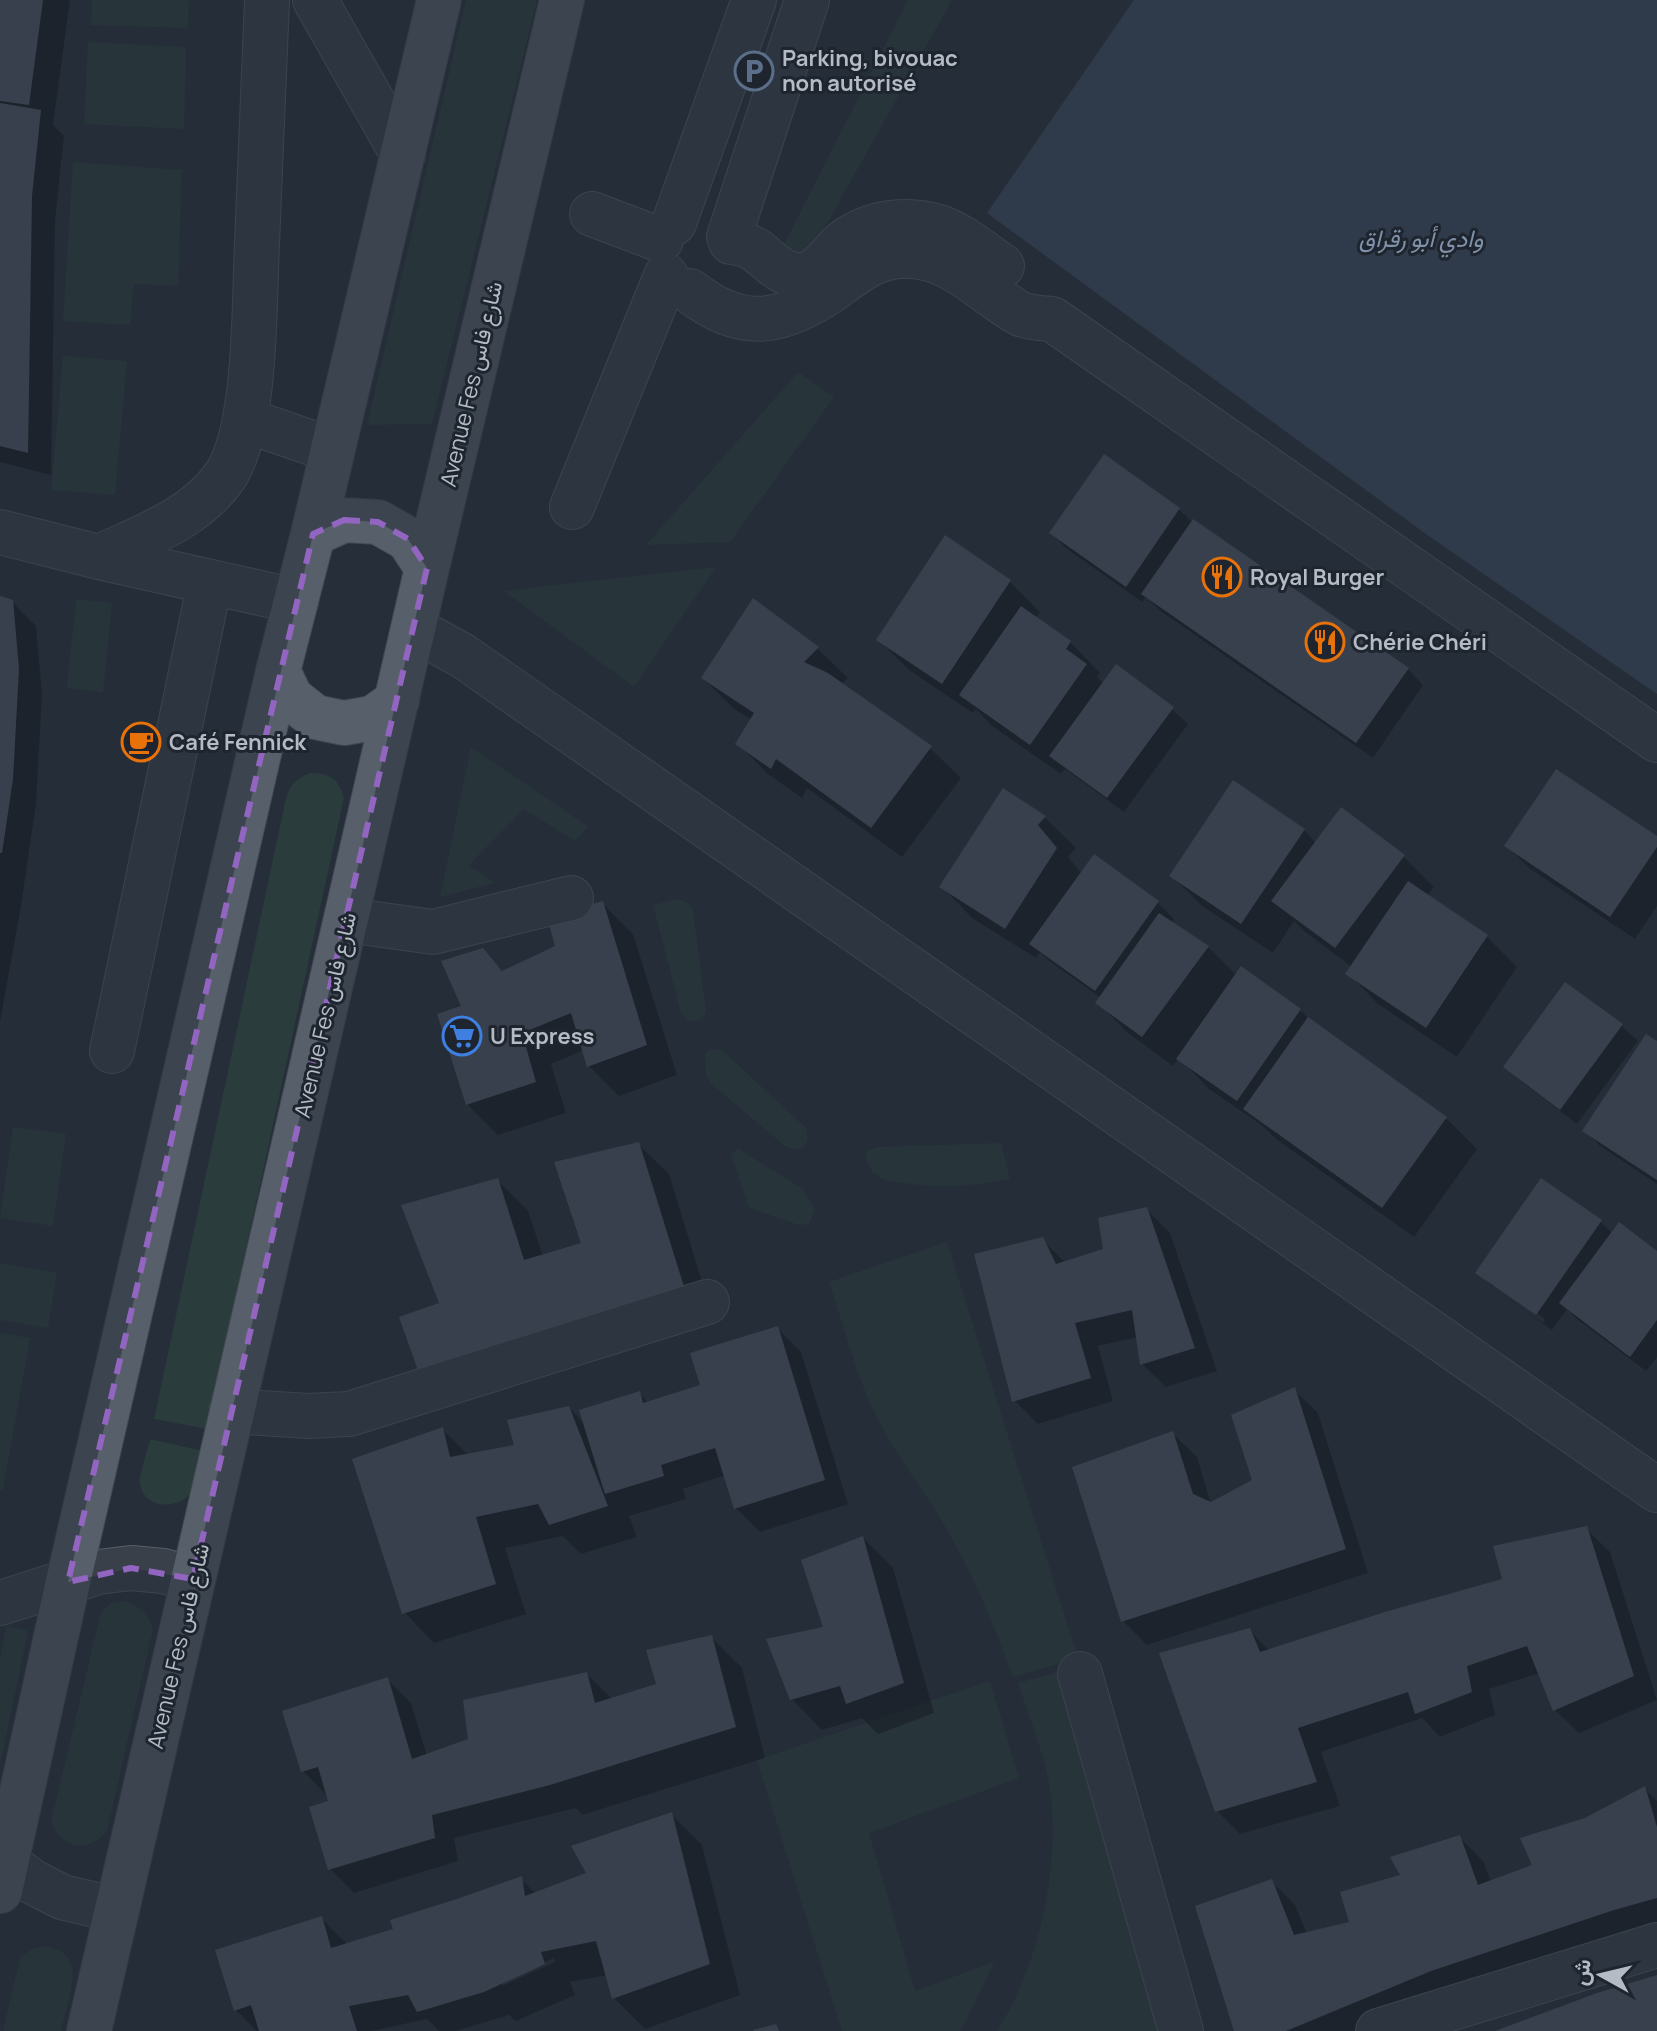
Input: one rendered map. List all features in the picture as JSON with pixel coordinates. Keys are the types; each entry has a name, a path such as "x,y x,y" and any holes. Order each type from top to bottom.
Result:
{"main road":[{"path":"2,1871 278,671 439,0"},
{"name":"Avenue Fes شارع فاس","path":"89,2031 427,568 562,0"},
{"path":"313,534 344,520 378,522 408,539 427,568"},
{"path":"278,671 291,698 315,717 344,723 373,718 397,701"}],"street":[{"path":"99,557 187,514 209,496 226,474 239,443 245,420 252,355 267,0"},
{"path":"315,0 403,155"},
{"path":"572,507 673,257 754,0"},
{"path":"730,239 807,0"},
{"path":"592,214 673,257 703,291 724,278 734,254 730,239 721,226 698,216 685,218 673,257"},
{"path":"730,239 753,249 783,272 805,275 815,271 844,242 865,229 890,222 916,222 941,227 1025,282 1046,303 1052,319"},
{"path":"673,257 709,306 731,315 754,319 779,317 801,309 868,265 884,258 919,256 937,260 1021,314 1052,319 1657,740"},
{"path":"245,420 332,450"},
{"path":"0,532 296,601"},
{"path":"112,1051 210,582"},
{"path":"414,629 463,656 537,707 1657,1490"},
{"path":"347,920 433,932 571,898"},
{"path":"232,1411 308,1416 349,1414 707,1302"},
{"path":"0,1603 98,1572 131,1568 163,1571 193,1579"},
{"path":"1080,1674 1181,2031"},
{"path":"2,1871 62,1897 117,1910"},
{"path":"1378,2031 1657,1945"}],"highlighted area":[{"path":"344,520 378,522 408,539 427,568 193,1579 131,1568 68,1582 313,534"}],"shaded area":[{"path":"92,0 189,0 188,28 91,25"},
{"path":"466,0 537,0 432,424 367,425"},
{"path":"908,0 952,0 809,256 785,250 785,242"},
{"path":"88,42 186,47 184,129 84,124"},
{"path":"73,162 182,170 178,286 134,284 130,325 63,321"},
{"path":"63,356 127,361 115,495 51,490"},
{"path":"798,372 834,397 730,542 646,545"},
{"path":"716,567 634,687 504,591"},
{"path":"76,599 112,603 103,692 67,688"},
{"path":"471,747 589,827 574,841 524,809 469,865 495,883 440,897"},
{"path":"310,773 332,778 344,798 207,1429 154,1419 286,798 295,782"},
{"path":"678,899 688,903 693,910 706,1012 695,1021 689,1021 681,1013 653,905"},
{"path":"722,1050 806,1128 808,1139 804,1146 796,1149 785,1146 710,1083 705,1053"},
{"path":"13,1127 66,1134 53,1226 0,1218"},
{"path":"1001,1143 1010,1179 971,1185 931,1186 889,1181 873,1172 865,1158 868,1150 877,1147"},
{"path":"739,1149 803,1189 815,1210 809,1224 799,1225 749,1208 731,1154"},
{"path":"947,1242 1078,1658 1013,1677 966,1565 930,1502 892,1445 873,1408 858,1373 829,1282"},
{"path":"0,1263 57,1273 48,1328 0,1320"},
{"path":"0,1333 30,1338 3,1490 0,1489"},
{"path":"150,1439 203,1451 194,1488 181,1501 164,1505 148,1499 143,1492 140,1479"},
{"path":"125,1601 143,1611 153,1629 107,1831 92,1843 76,1846 62,1838 51,1822 101,1612 111,1603"},
{"path":"6,1626 28,1631 0,1766 0,1658"},
{"path":"1066,1670 1163,2031 997,2031 1013,2003 1038,1938 1051,1866 1051,1797 1045,1765 1018,1683"},
{"path":"990,1681 1019,1778 869,1833 915,1991 994,1962 960,2031 842,2031 757,1760"},
{"path":"46,1946 65,1954 72,1966 70,1995 61,2031 3,2031 20,1958 32,1949"}],"water":[{"name":"وادي أبو رقراق","path":"1134,0 1657,0 1657,694 1426,534 987,213"}],"building":[{"path":"0,0 43,0 29,105 0,101"},
{"path":"0,103 41,110 32,196 28,453 0,446"},
{"path":"1104,454 1180,508 1126,587 1049,533"},
{"path":"1193,519 1409,668 1356,743 1141,594"},
{"path":"945,535 1011,580 942,684 876,640"},
{"path":"0,596 13,600 19,669 13,779 2,853 0,853"},
{"path":"753,598 819,647 804,662 828,673 932,746 871,828 776,759 771,769 735,744 754,713 701,678"},
{"path":"1021,606 1071,641 1066,649 1087,664 1030,745 959,695"},
{"path":"1116,664 1174,707 1107,798 1049,756"},
{"path":"1556,769 1657,836 1657,847 1610,917 1504,846"},
{"path":"1233,780 1305,829 1241,924 1169,876"},
{"path":"1003,788 1046,816 1038,825 1057,848 1005,929 939,887"},
{"path":"1341,807 1405,855 1335,948 1271,901"},
{"path":"1094,854 1159,901 1095,991 1029,944"},
{"path":"1408,881 1488,935 1426,1028 1345,974"},
{"path":"603,901 647,1045 587,1067 571,1013 522,1033 536,1082 466,1105 437,1014 461,1006 441,961 483,948 502,971 555,946 547,917"},
{"path":"1159,913 1209,946 1142,1037 1095,1003"},
{"path":"1241,966 1301,1009 1237,1101 1176,1059"},
{"path":"1565,982 1623,1024 1560,1110 1503,1067"},
{"path":"1308,1017 1447,1117 1382,1208 1243,1109"},
{"path":"1646,1034 1657,1041 1657,1180 1582,1131"},
{"path":"639,1142 685,1290 420,1376 399,1317 439,1303 401,1205 498,1178 524,1260 581,1243 554,1162"},
{"path":"1541,1178 1602,1220 1536,1315 1475,1273"},
{"path":"1147,1207 1195,1348 1140,1365 1132,1310 1075,1323 1091,1378 1012,1402 974,1254 1043,1237 1056,1264 1103,1249 1098,1218"},
{"path":"1619,1222 1657,1251 1657,1320 1630,1357 1559,1303"},
{"path":"778,1326 825,1480 734,1509 715,1448 661,1465 664,1476 605,1494 579,1410 640,1391 643,1403 700,1385 690,1353"},
{"path":"1295,1387 1346,1549 1121,1622 1072,1467 1173,1431 1193,1494 1211,1502 1252,1480 1231,1415"},
{"path":"569,1406 608,1506 549,1525 538,1504 476,1517 496,1584 402,1614 352,1459 443,1427 450,1457 514,1445 507,1420"},
{"path":"1587,1526 1634,1676 1553,1711 1527,1646 1467,1666 1472,1692 1415,1714 1408,1692 1298,1728 1317,1782 1215,1812 1159,1653 1250,1628 1260,1652 1502,1579 1493,1546"},
{"path":"863,1536 904,1683 846,1704 840,1686 790,1700 766,1639 823,1627 801,1560"},
{"path":"712,1635 736,1727 550,1785 432,1815 435,1838 328,1870 309,1807 328,1801 318,1767 301,1772 282,1711 388,1677 412,1759 468,1739 463,1700 587,1672 595,1703 656,1684 646,1650"},
{"path":"1645,1786 1657,1827 1657,1898 1431,1971 1286,2031 1234,2031 1195,1906 1272,1879 1294,1935 1349,1922 1340,1892 1400,1875 1390,1857 1460,1835 1478,1885 1532,1865 1520,1838 1585,1818"},
{"path":"672,1812 710,1964 612,1999 596,1941 541,1952 545,1964 484,1992 417,2012 408,1995 349,2006 357,2031 259,2031 251,2005 234,2011 215,1950 322,1916 331,1948 393,1929 390,1920 522,1876 525,1896 586,1873 571,1846"},
{"path":"1657,1975 1657,2031 1495,2031 1597,1993"},
{"path":"776,2024 779,2031 753,2030"}],"place":[{"name":"Parking, bivouac non autorisé","path":"754,71"},
{"name":"Royal Burger","path":"1222,577"},
{"name":"Chérie Chéri","path":"1325,642"},
{"name":"Café Fennick","path":"141,742"},
{"name":"U Express","path":"462,1036"}]}
